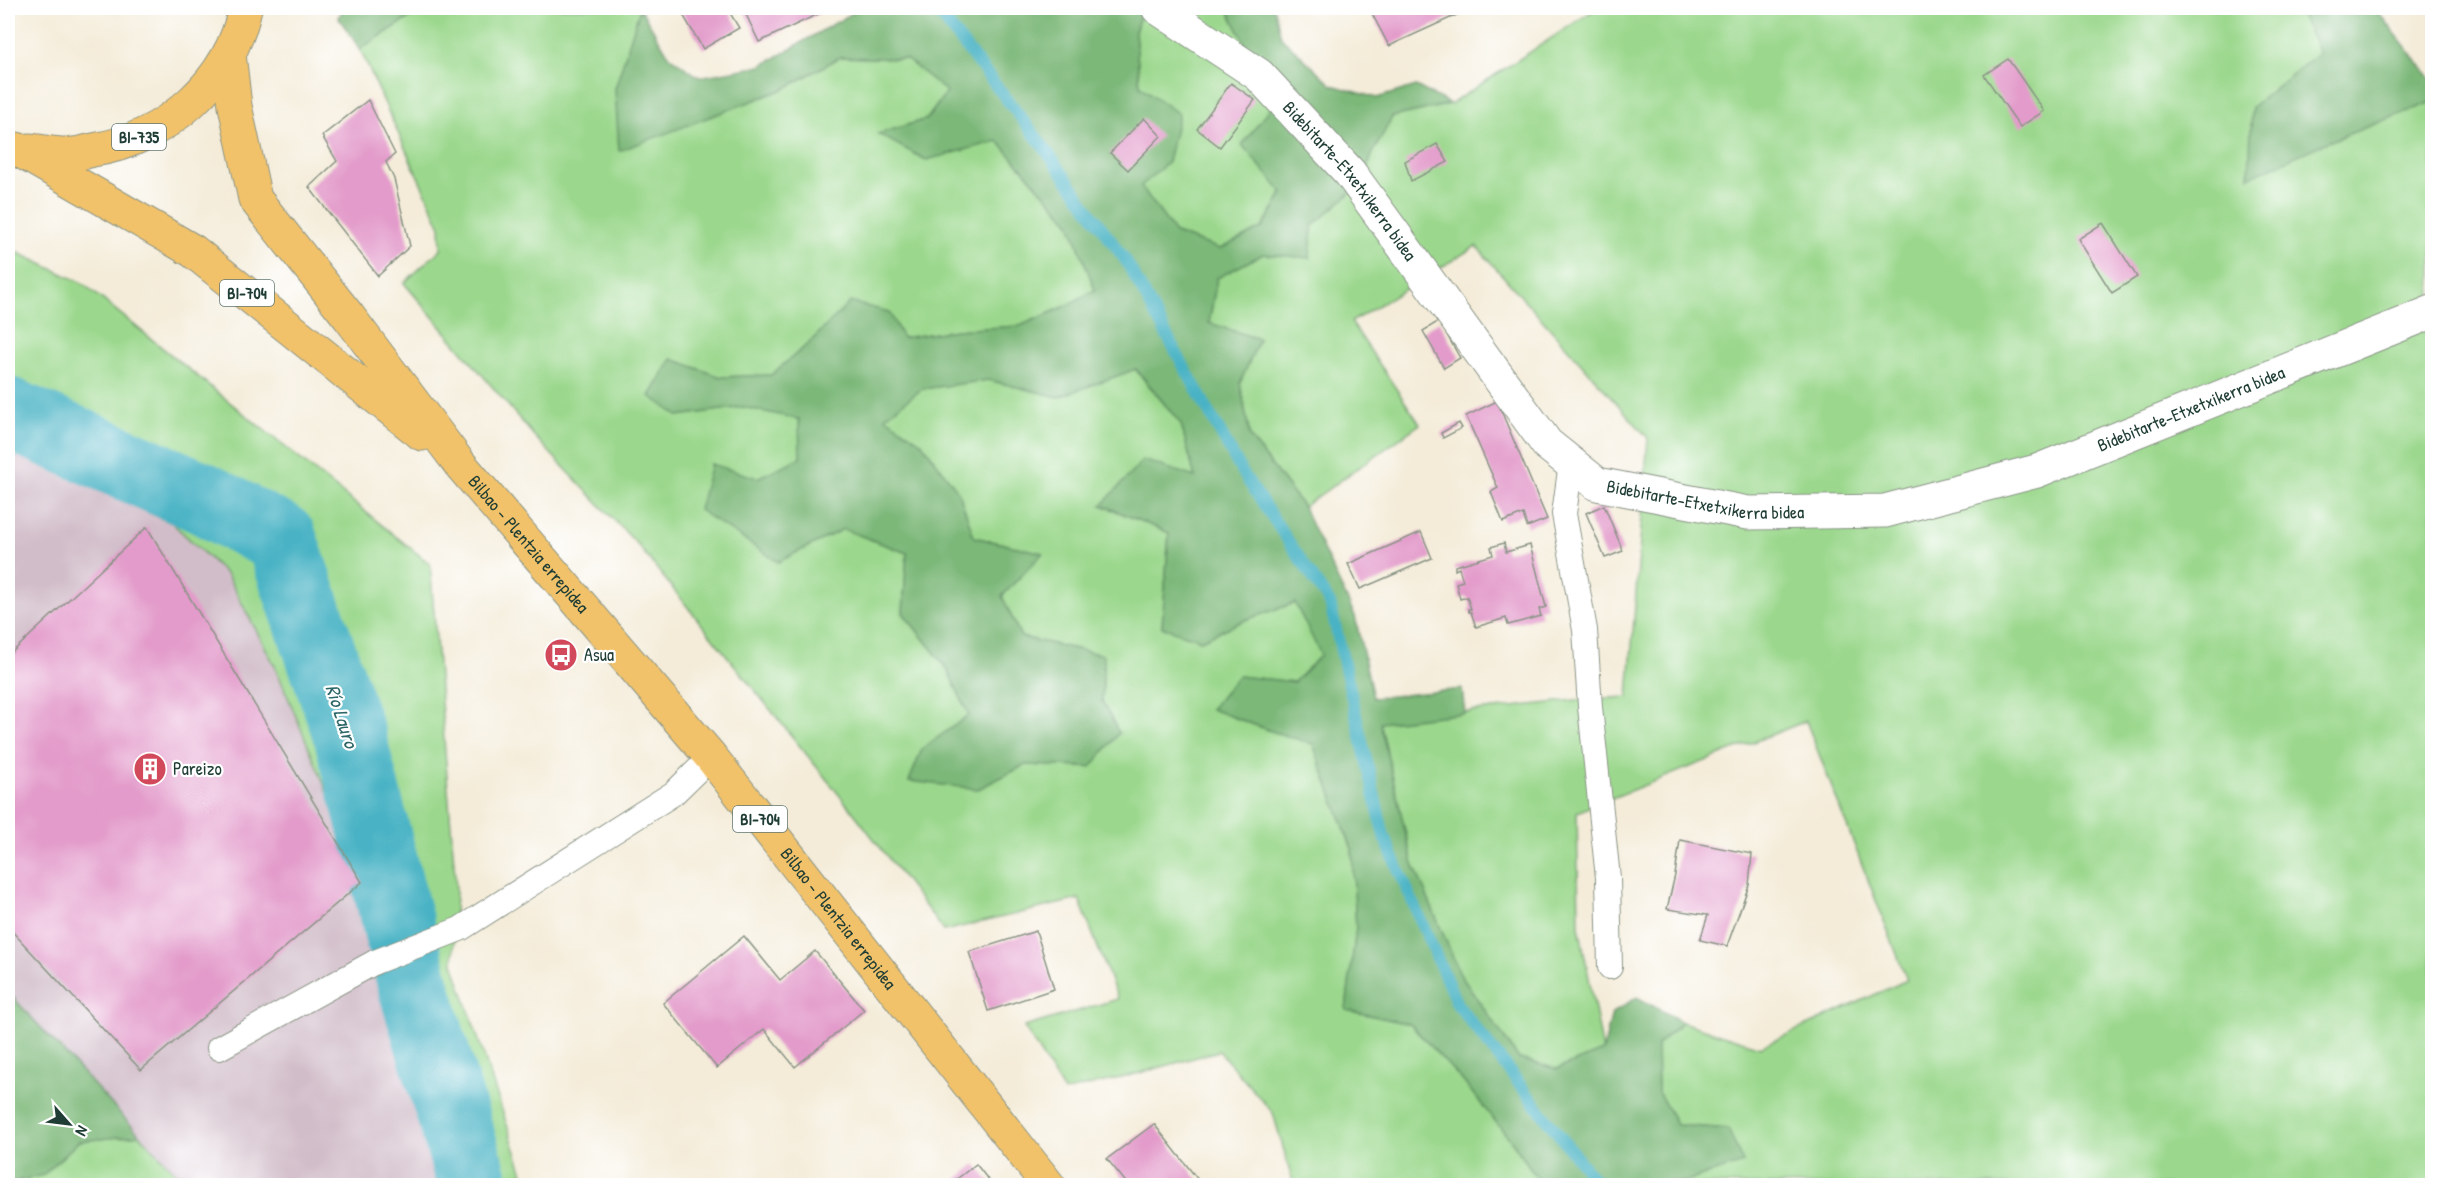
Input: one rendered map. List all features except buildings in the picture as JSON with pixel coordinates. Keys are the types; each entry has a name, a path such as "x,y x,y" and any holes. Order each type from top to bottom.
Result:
{"main road":[{"name":"BI-735","path":"12,146 67,154 116,147 162,127 200,95 229,54 246,8"},
{"name":"BI-704","path":"229,54 235,106 255,199 349,317 459,463"},
{"name":"BI-704","path":"12,146 193,251 459,463"},
{"name":"Bilbao - Plentzia errepidea","path":"459,463 711,757 1049,1185"}],"street":[{"name":"Bidebitarte-Etxetxikerra bidea","path":"1158,8 1259,75 1350,173 1547,444 1596,484 1748,513 1885,511 2037,471 2433,312"}],"lane":[{"path":"1571,464 1564,514 1585,630 1590,707 1608,878 1610,968"},
{"path":"219,1048 375,962 460,929 674,793 711,757"}],"shaded area":[{"path":"8,450 172,523 227,575 275,666 365,883 396,998 457,1185 187,1185 8,992"}],"green space":[{"path":"345,8 425,8 360,49 338,17"},
{"path":"425,8 641,8 615,89 784,89 840,57 906,59 947,91 927,119 879,134 926,160 998,141 1070,223 1095,290 1066,306 1020,326 956,330 903,338 808,344 771,375 721,377 672,359 677,416 743,407 799,419 801,458 757,478 711,464 778,562 843,529 907,553 903,613 946,667 969,715 923,749 978,789 1025,765 1090,767 1119,733 1102,701 1104,655 1021,637 1002,596 1042,553 974,537 959,493 922,443 884,417 922,389 988,380 1059,397 1135,369 1181,424 1195,477 1102,505 1169,533 1162,627 1201,640 1245,620 1295,603 1322,655 1294,682 1238,676 1211,709 1271,731 1313,743 1352,849 1356,928 1346,1010 1410,1024 1462,1080 1513,1143 1542,1185 1294,1185 1273,1113 1219,1051 1064,1092 1024,1027 1118,999 1079,899 944,931 857,817 636,543 535,437 404,283 441,249 440,225 360,49"},
{"path":"640,8 669,56 699,77 761,66 861,8 1142,8 1135,32 1140,86 1179,114 1168,162 1141,186 1175,233 1220,249 1262,228 1283,193 1242,145 1281,94 1251,55 1227,8 1274,8 1281,37 1332,85 1377,98 1416,86 1450,104 1392,117 1372,155 1362,183 1312,226 1310,258 1263,254 1217,278 1209,323 1259,339 1240,383 1250,437 1303,507 1355,616 1373,698 1462,689 1465,713 1380,723 1412,861 1461,976 1519,1059 1557,1069 1603,1051 1612,1013 1637,997 1682,1022 1657,1045 1658,1092 1677,1125 1728,1129 1743,1163 1687,1181 1642,1186 1542,1185 1513,1143 1462,1080 1410,1024 1346,1010 1356,928 1352,849 1313,744 1211,709 1238,676 1294,682 1321,655 1295,603 1245,620 1201,640 1162,627 1169,533 1102,505 1143,460 1195,477 1181,424 1136,369 1059,397 988,380 922,389 885,417 922,443 959,493 974,537 1043,553 1002,596 1021,637 1104,655 1102,701 1119,733 1091,767 1025,765 978,789 909,781 922,749 969,715 946,667 903,613 907,553 843,529 778,562 699,510 711,464 757,478 800,458 799,419 743,407 678,416 650,396 672,359 721,377 771,375 808,344 850,302 889,312 903,338 956,330 1020,326 1066,306 1095,290 1070,223 998,141 926,160 878,134 927,119 947,92 906,59 840,57 784,89 619,151 615,89"},
{"path":"1142,8 1227,8 1251,55 1282,94 1283,192 1262,228 1220,249 1175,233 1140,186 1168,162 1140,86 1135,32"},
{"path":"1597,8 2298,8 2319,53 2252,107 2325,143 2432,102 2432,1185 1642,1185 1687,1181 1728,1129 1677,1125 1658,1092 1657,1045 1682,1022 1760,1047 1907,980 1806,721 1577,812 1579,926 1603,1051 1557,1069 1519,1059 1461,976 1412,861 1380,722 1575,700 1628,697 1648,438 1476,246 1351,322 1420,424 1303,507 1250,437 1240,383 1259,339 1209,323 1217,278 1263,254 1310,258 1312,226 1362,183 1372,155 1392,117 1451,104"},
{"path":"2298,8 2375,8 2432,80 2432,102 2325,143 2249,177 2252,107 2319,53"},
{"path":"8,248 82,283 430,564 456,889 453,963 527,1185 457,1185 396,998 365,883 275,666 227,575 172,523 8,450"},
{"path":"8,992 140,1135 79,1141 43,1175 8,1183"},
{"path":"140,1135 187,1185 8,1186 8,1183 43,1175 79,1141"}],"waterway":[{"path":"935,8 1037,138 1126,261 1242,472 1330,603 1384,836 1457,1004 1599,1186"},
{"name":"Río Lauro","path":"8,413 203,498 281,539 350,737 415,991 474,1186"}],"place":[{"name":"Asua","path":"561,655"},
{"name":"Pareizo","path":"150,769"}]}
